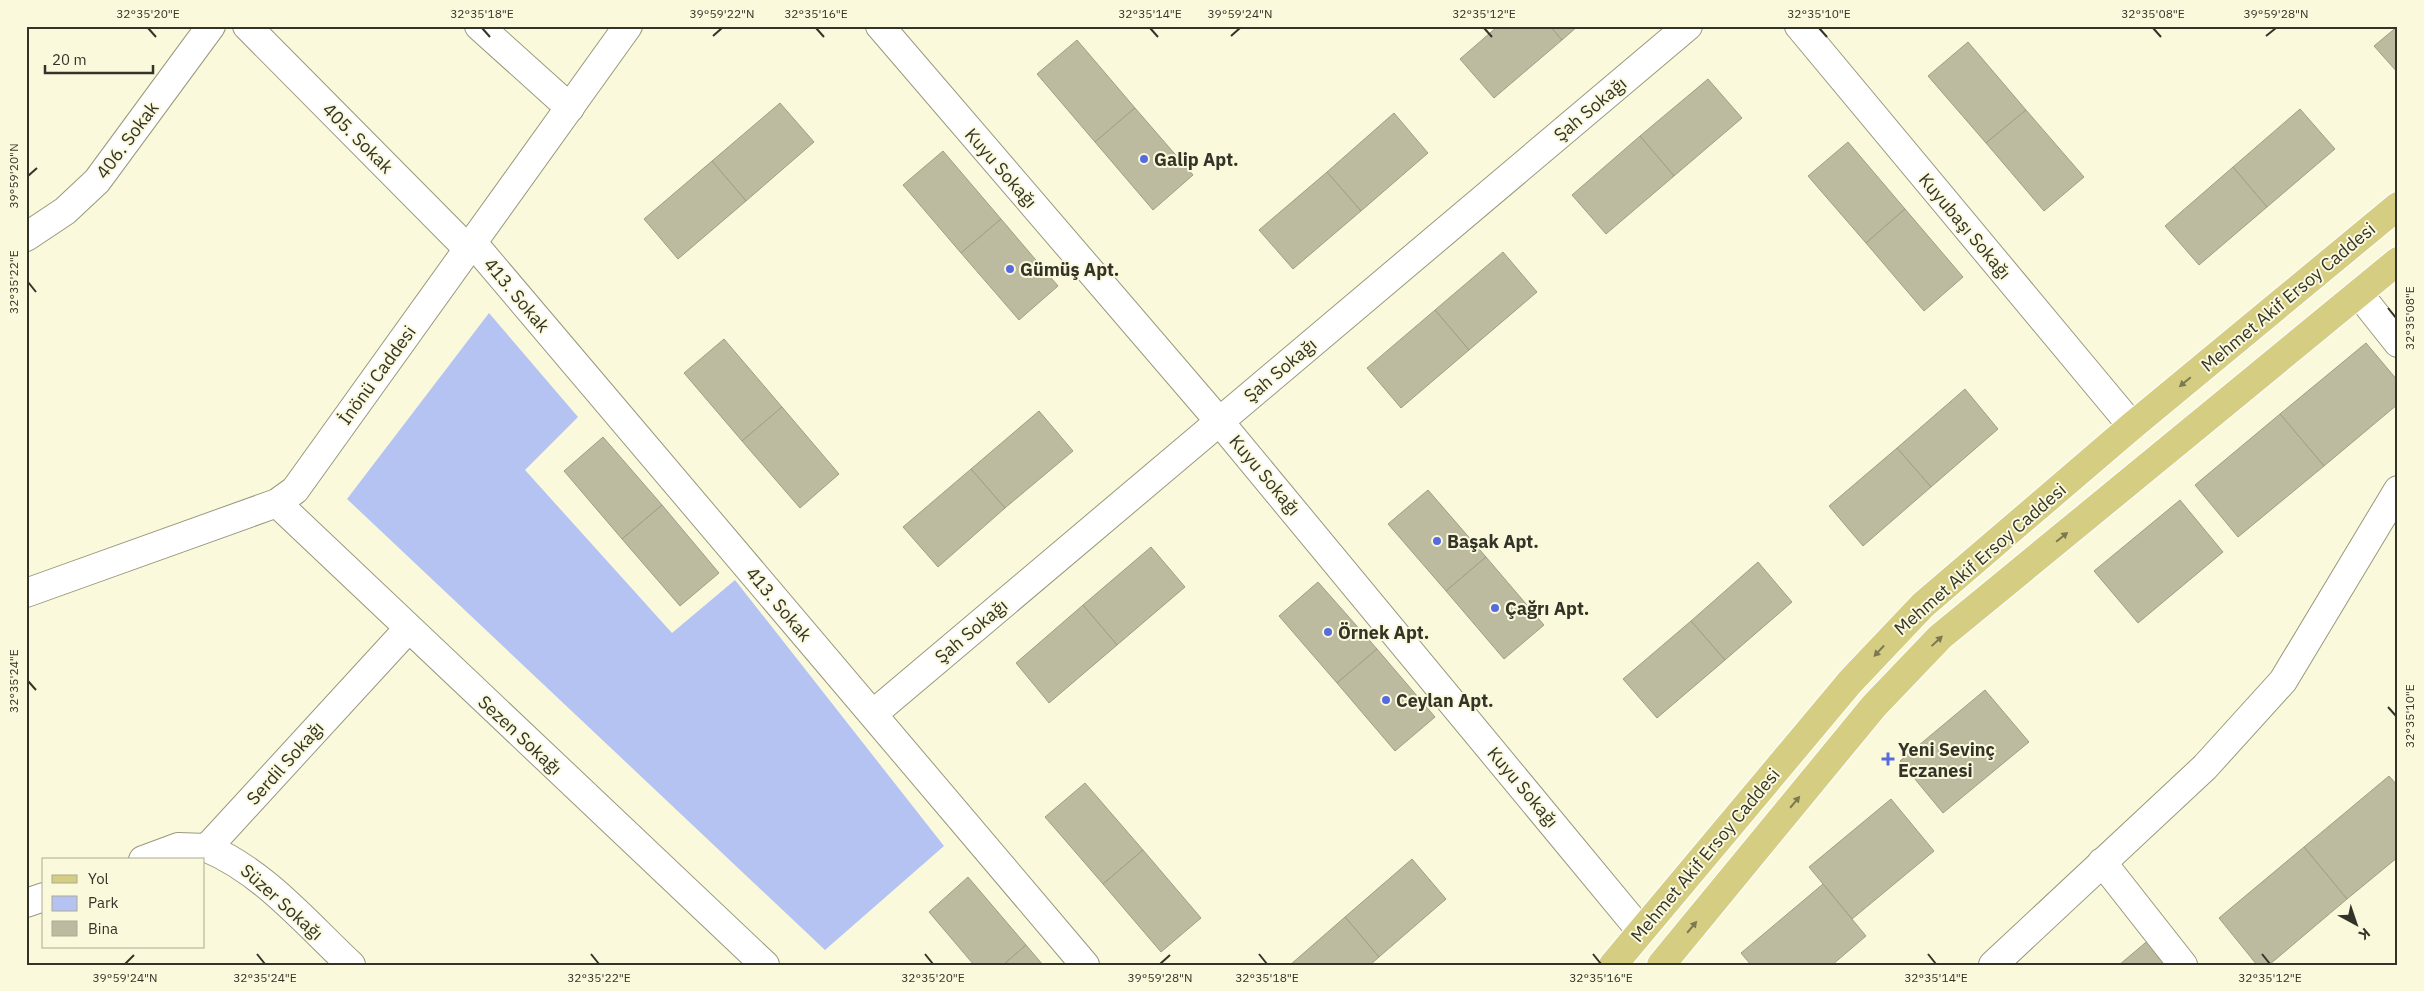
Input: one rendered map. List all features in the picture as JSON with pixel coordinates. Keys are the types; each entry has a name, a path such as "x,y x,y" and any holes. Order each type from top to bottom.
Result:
{"main road":[{"name":"Mehmet Akif Ersoy Caddesi","path":"1614,965 1850,682 1923,605 2132,426 2398,206"},
{"name":"Mehmet Akif Ersoy Caddesi","path":"1661,965 1874,706 1940,637 2398,261"}],"street":[{"name":"406. Sokak","path":"26,237 65,211 96,181 211,26"},
{"name":"405. Sokak","path":"247,26 471,246"},
{"path":"480,26 570,108"},
{"name":"İnönü Caddesi","path":"26,594 277,504 295,490 628,26"},
{"name":"Kuyu Sokağı","path":"880,26 1220,421 1642,931"},
{"name":"Şah Sokağı","path":"873,714 1688,26"},
{"name":"Kuyubaşı Sokağı","path":"1799,26 2132,426"},
{"name":"413. Sokak","path":"471,246 873,714 1085,965"},
{"path":"2359,294 2398,343"},
{"path":"1993,965 2206,767 2283,681 2398,490"},
{"name":"Sezen Sokağı","path":"277,504 765,965"},
{"name":"Serdil Sokağı","path":"208,848 408,629"},
{"path":"148,858 178,847 208,848"},
{"name":"Süzer Sokağı","path":"208,848 225,856 259,878 350,965"},
{"path":"2102,862 2183,965"},
{"path":"26,903 42,898"}],"green space":[{"path":"489,313 578,417 525,470 672,633 735,580 944,846 825,950 347,499"}],"building":[{"path":"1498,26 1550,26 1562,40 1494,98 1460,59"},
{"path":"1550,26 1578,26 1562,40"},
{"path":"2398,26 2398,73 2374,46"},
{"path":"1077,40 1135,108 1095,142 1037,74"},
{"path":"1968,42 2026,110 1986,143 1928,76"},
{"path":"1708,79 1742,118 1674,176 1640,136"},
{"path":"780,103 814,142 746,201 712,161"},
{"name":"Galip Apt.","path":"1135,108 1193,175 1153,210 1095,142"},
{"path":"2300,109 2335,149 2267,207 2233,167"},
{"path":"2026,110 2084,177 2044,211 1986,143"},
{"path":"1394,113 1428,153 1361,211 1327,172"},
{"path":"1640,136 1674,176 1606,234 1572,195"},
{"path":"1848,142 1905,209 1866,243 1808,176"},
{"path":"943,151 1001,219 961,253 903,185"},
{"path":"712,161 746,201 678,259 644,219"},
{"path":"2233,167 2267,207 2199,265 2165,226"},
{"path":"1327,172 1361,211 1293,269 1259,230"},
{"path":"1905,209 1963,277 1924,311 1866,243"},
{"name":"Gümüş Apt.","path":"1001,219 1058,286 1019,320 961,253"},
{"path":"1503,252 1537,292 1469,350 1435,310"},
{"path":"1435,310 1469,350 1401,408 1367,368"},
{"path":"724,339 782,407 742,441 684,373"},
{"path":"2366,343 2398,381 2398,404 2324,466 2280,414"},
{"path":"1965,389 1998,429 1931,487 1897,448"},
{"path":"782,407 839,474 800,508 742,441"},
{"path":"1039,411 1073,451 1005,508 971,469"},
{"path":"2280,414 2324,466 2238,537 2195,485"},
{"path":"603,437 662,505 622,539 564,471"},
{"path":"1897,448 1931,487 1863,546 1829,506"},
{"path":"971,469 1005,508 938,567 903,527"},
{"name":"Başak Apt.","path":"1428,490 1486,557 1446,591 1388,524"},
{"path":"2180,500 2223,552 2138,623 2094,571"},
{"path":"662,505 719,573 680,606 622,539"},
{"path":"1151,547 1185,587 1117,645 1083,605"},
{"name":"Çağrı Apt.","path":"1486,557 1544,625 1504,659 1446,591"},
{"path":"1758,562 1792,602 1725,660 1691,621"},
{"name":"Örnek Apt.","path":"1318,582 1377,649 1337,683 1279,616"},
{"path":"1083,605 1117,645 1049,703 1016,663"},
{"path":"1691,621 1725,660 1657,718 1623,679"},
{"name":"Ceylan Apt.","path":"1377,649 1435,717 1395,751 1337,683"},
{"path":"1985,690 2029,742 1943,813 1900,761"},
{"path":"2389,776 2398,786 2398,857 2347,899 2304,847"},
{"path":"1085,783 1143,850 1103,884 1045,817"},
{"path":"1891,799 1934,851 1852,919 1809,867"},
{"path":"2304,847 2347,899 2269,965 2257,965 2219,918"},
{"path":"1143,850 1201,918 1161,952 1103,884"},
{"path":"1412,859 1446,899 1379,957 1345,917"},
{"path":"968,877 1026,945 1003,965 974,965 929,912"},
{"path":"1823,884 1866,936 1832,965 1751,965 1741,953"},
{"path":"1345,917 1379,957 1370,965 1290,965"},
{"path":"2151,938 2174,965 2119,965"},
{"path":"1026,945 1043,965 1003,965"}],"place":[{"name":"Galip Apt.","path":"1144,159"},
{"name":"Gümüş Apt.","path":"1010,269"},
{"name":"Başak Apt.","path":"1437,541"},
{"name":"Çağrı Apt.","path":"1495,608"},
{"name":"Örnek Apt.","path":"1328,632"},
{"name":"Ceylan Apt.","path":"1386,700"},
{"name":"Yeni Sevinç Eczanesi","path":"1888,759"}]}
